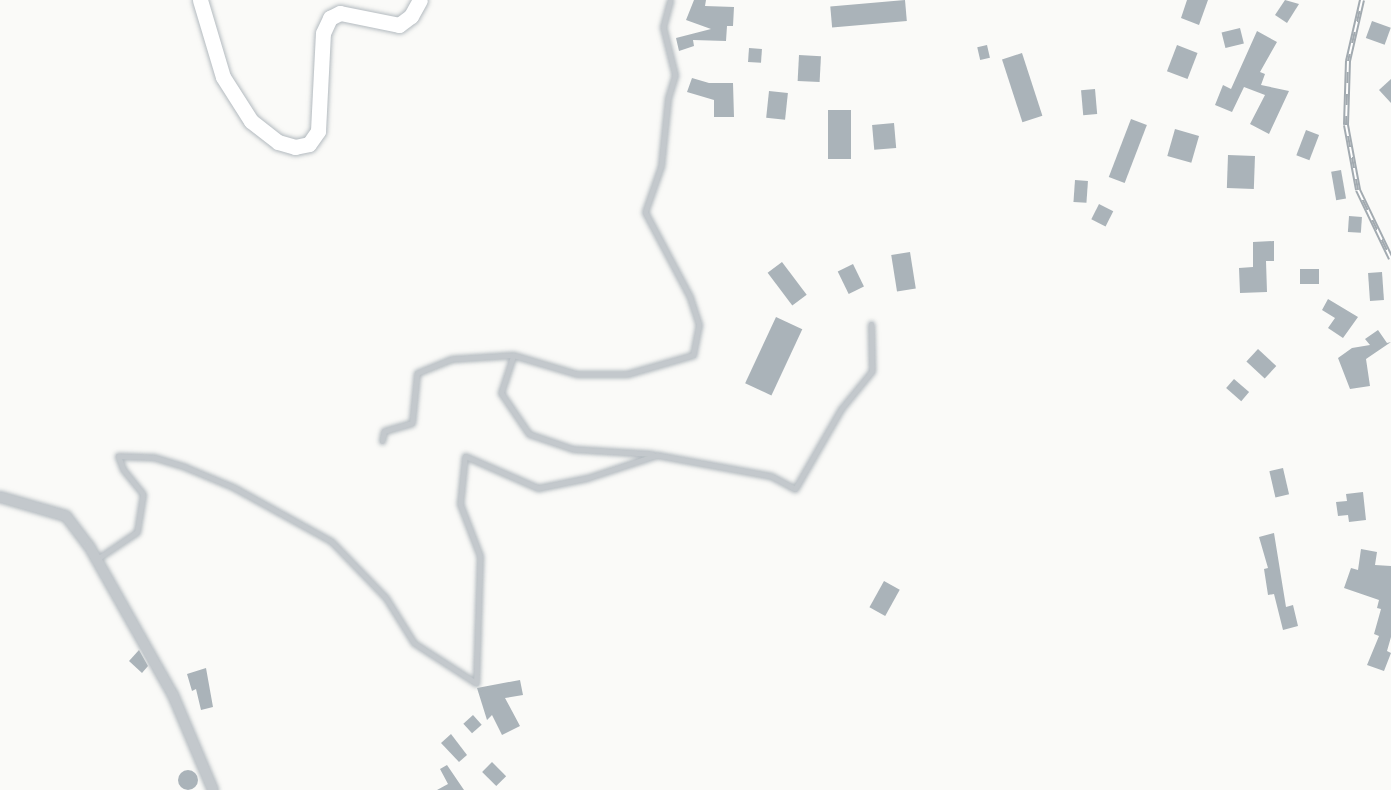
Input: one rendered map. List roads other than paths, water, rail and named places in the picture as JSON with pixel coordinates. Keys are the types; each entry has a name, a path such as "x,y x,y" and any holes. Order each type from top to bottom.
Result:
{"street":[{"path":"200,0 223,77 251,121 278,142 295,147 309,144 318,131 323,33 330,18 340,13 399,25 411,16 420,0"},
{"path":"0,497 66,516 97,559 173,696 213,790"}],"lane":[{"path":"382,441 384,431 412,423 417,373 451,359 513,355 577,374 627,375 693,355 699,325 690,297 645,212 661,166 668,98 675,75 663,27 670,0"},
{"path":"513,355 501,393 529,434 573,449 657,455 771,476 795,489 841,409 872,371 871,324"},
{"path":"97,559 137,532 143,494 123,469 118,456 153,457 185,467 233,488 331,541 386,598 414,643 476,683 480,556 460,504 465,456 538,488 587,478 657,455"}],"railway":[{"path":"1362,0 1348,61 1346,125 1358,190 1391,259"}]}
